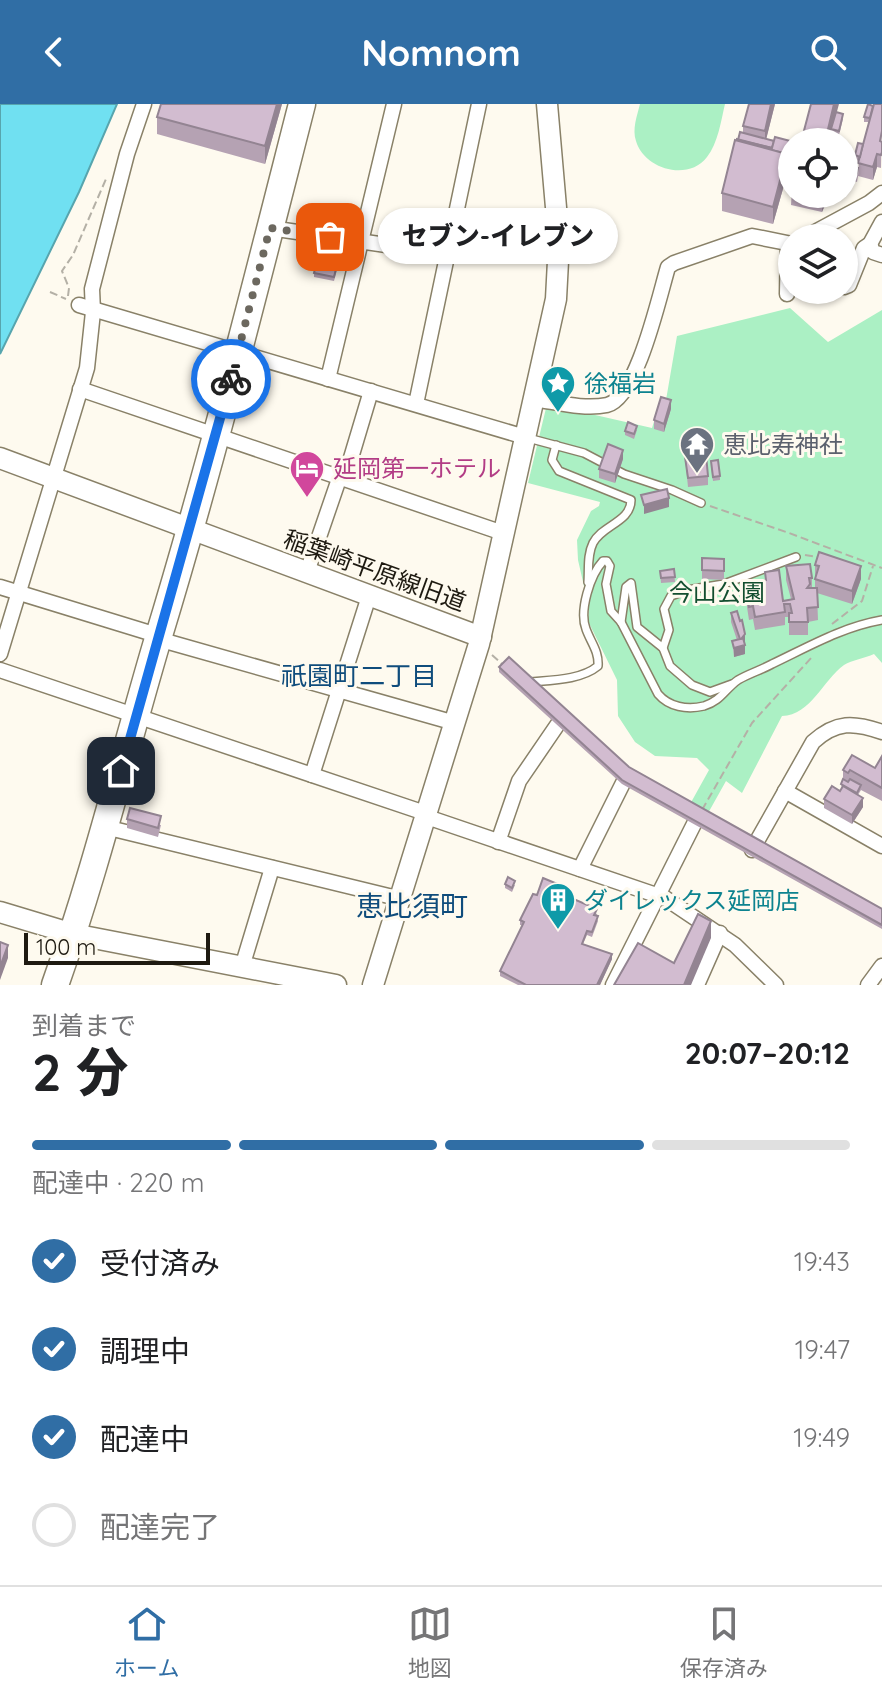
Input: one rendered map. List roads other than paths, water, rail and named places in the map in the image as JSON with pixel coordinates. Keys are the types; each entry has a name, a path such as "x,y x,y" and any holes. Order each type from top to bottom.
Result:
{"highway":[{"path":"55,985 73,934 159,638 302,104"}],"street":[{"path":"0,654 87,368 93,312 92,289 127,154 144,104"},
{"path":"328,379 394,104"},
{"path":"416,404 479,104"},
{"path":"480,640 556,299 559,242 542,105"},
{"path":"830,224 882,193"},
{"path":"858,263 882,222"},
{"path":"270,228 447,254"},
{"path":"533,399 611,405 625,394 637,368 668,267 752,236 778,241"},
{"path":"870,244 873,252 882,255"},
{"path":"79,305 93,312 525,437"},
{"path":"80,389 503,533"},
{"path":"307,572 371,391"},
{"name":"稲葉崎平原線旧道","path":"0,458 480,640 373,985"},
{"path":"0,587 339,692 455,723"},
{"path":"312,775 369,596"},
{"path":"0,670 658,896 720,933 776,985"},
{"path":"498,842 519,781 560,721"},
{"path":"752,850 813,742 826,731 844,723 860,724 882,732"},
{"path":"580,869 625,779"},
{"path":"785,791 882,846"},
{"path":"613,985 696,820"},
{"path":"105,827 401,899"},
{"path":"242,967 272,868"},
{"path":"0,912 73,934 336,985"},
{"path":"697,985 720,933"},
{"path":"868,985 882,966"}],"lane":[{"path":"525,437 571,448 624,474 701,503"},
{"path":"524,683 571,677 596,670 596,648 584,624 589,554 597,537 628,514 631,500 559,471 552,460 556,445"},
{"path":"663,648 669,630 664,609 671,596 724,584 796,557"},
{"path":"588,589 600,564 607,561 610,566 606,584 611,611 621,622 658,694 667,702 688,708 703,706 723,696 734,683"},
{"path":"621,622 626,587 631,583 637,627 663,648 670,666 702,691 716,691 823,639 859,624 882,620"}],"water":[{"path":"0,104 117,104 79,192 0,354"}],"place":[{"name":"セブン-イレブン","path":"330,237"},
{"name":"徐福岩","path":"558,414"},
{"name":"恵比寿神社","path":"697,475"},
{"name":"延岡第一ホテル","path":"307,499"},
{"name":"ダイレックス延岡店","path":"558,931"}],"district":[{"name":"祇園町二丁目","path":"359,675"},
{"name":"恵比須町","path":"412,905"}],"park label":[{"name":"今山公園","path":"717,592"}]}
